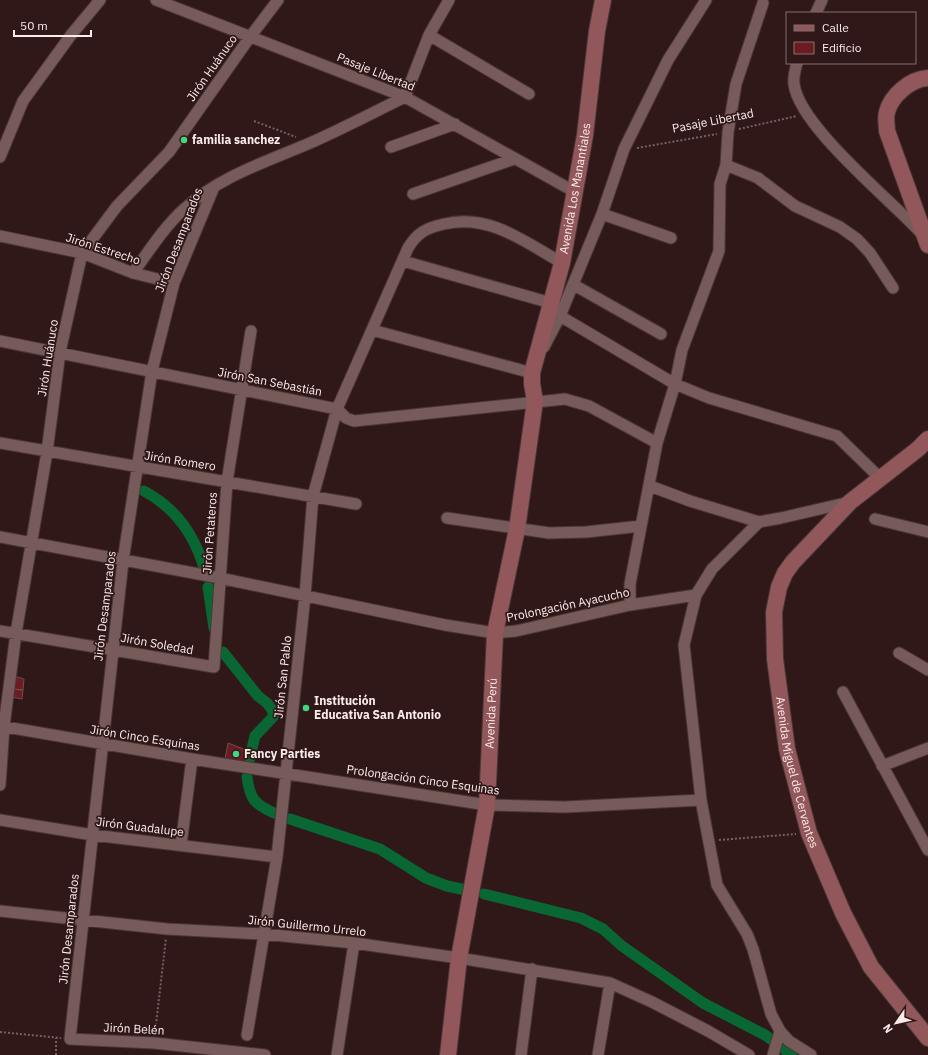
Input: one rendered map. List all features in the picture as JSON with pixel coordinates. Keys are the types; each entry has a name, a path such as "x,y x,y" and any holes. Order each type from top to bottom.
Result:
{"street":[{"path":"0,157 23,101 71,35 100,0"},
{"name":"Pasaje Libertad","path":"156,0 405,97 575,192"},
{"name":"Jirón Huánuco","path":"0,785 2,726 16,633 47,452 60,352 82,253 117,206 169,152 250,36 278,0"},
{"path":"133,273 169,222 185,208 214,187 236,173 310,143 405,97 430,35 449,0"},
{"name":"Avenida Los Manantiales","path":"532,373 562,264 585,135 597,31 603,0"},
{"path":"536,356 543,350 574,285 602,214 624,149 668,60 706,0"},
{"path":"816,12 822,0"},
{"path":"630,605 630,584 650,486 657,443 675,384 682,350 719,251 720,184 726,165 728,132 736,84 764,3"},
{"path":"430,35 529,94"},
{"path":"797,64 794,84 806,114 841,154 927,241"},
{"path":"927,241 887,131 886,114 891,101 905,88 916,81 928,78"},
{"path":"390,147 455,124"},
{"path":"413,194 514,159"},
{"path":"726,165 758,178 795,206 840,227 857,239 874,258 893,288"},
{"name":"Jirón Desamparados","path":"70,1039 123,561 152,371 174,283 214,187"},
{"path":"602,214 671,238"},
{"name":"Jirón San Pablo","path":"247,1035 277,857 305,596 313,496 337,409 411,243 421,231 430,227 466,221 494,225 562,264"},
{"name":"Jirón Estrecho","path":"0,236 82,253 133,273 174,283"},
{"path":"404,261 551,303"},
{"path":"574,285 661,334"},
{"path":"560,316 675,384 709,398 836,436 880,478"},
{"path":"372,330 532,373"},
{"name":"Jirón Petateros","path":"214,667 227,482 251,331"},
{"name":"Jirón San Sebastián","path":"0,341 337,409 346,418 354,421 565,399 589,406 657,443"},
{"name":"Avenida Perú","path":"448,1055 459,958 487,805 495,633 517,529 535,401 532,373"},
{"name":"Avenida Miguel de Cervantes","path":"928,439 918,449 850,502 785,573 779,587 774,612 775,660 787,749 810,833 843,913 871,967 928,1038"},
{"name":"Jirón Romero","path":"0,443 356,504"},
{"path":"650,486 690,501 759,522 850,502"},
{"path":"447,518 517,529 556,533 586,532 641,526"},
{"path":"876,519 928,532"},
{"path":"759,522 712,569 696,595 684,645 700,800 717,884 747,934 754,949 771,1014 779,1034 811,1055"},
{"name":"Prolongación Ayacucho","path":"0,537 220,578 445,625 495,633 516,631 630,605 696,595"},
{"name":"Jirón Soledad","path":"0,631 214,667"},
{"path":"899,653 928,670"},
{"path":"843,692 928,850"},
{"name":"Jirón Cinco Esquinas","path":"2,726 192,759 286,772"},
{"path":"882,766 928,748"},
{"path":"181,845 192,759"},
{"name":"Prolongación Cinco Esquinas","path":"286,772 487,805 565,807 700,800"},
{"name":"Jirón Guadalupe","path":"0,820 93,835 277,857"},
{"name":"Jirón Guillermo Urrelo","path":"0,911 167,929 263,934 354,943 532,969 610,983 652,1002 708,1031 749,1055"},
{"path":"337,1055 354,943"},
{"path":"521,1055 532,969"},
{"path":"598,1055 610,983"},
{"path":"773,1055 779,1034"},
{"name":"Jirón Belén","path":"70,1039 154,1043 265,1055"}],"path":[{"name":"Pasaje Libertad","path":"624,149 650,146 728,132 806,114"},
{"path":"254,121 310,143"},
{"path":"708,841 810,833"},
{"path":"154,1043 167,929"},
{"path":"0,1032 70,1039"},
{"path":"56,1038 56,1055"}],"building":[{"path":"14,676 24,679 23,690 12,689"},
{"path":"12,689 23,690 22,699 12,697"},
{"name":"Fancy Parties","path":"228,743 246,750 246,763 225,759"}],"waterway":[{"path":"144,491 167,507 184,526 197,549 206,575"},
{"path":"208,587 214,628"},
{"path":"223,652 258,696 267,703 273,711 273,717 255,736 249,761"},
{"path":"247,777 250,791 254,800 262,807 274,813"},
{"path":"290,819 380,849 426,878 447,886 466,890"},
{"path":"484,894 581,918 603,929 622,946 703,1003 765,1035 792,1055"}],"place":[{"name":"familia sanchez","path":"184,140"},
{"name":"Institución Educativa San Antonio","path":"306,708"},
{"name":"Fancy Parties","path":"236,754"}]}
